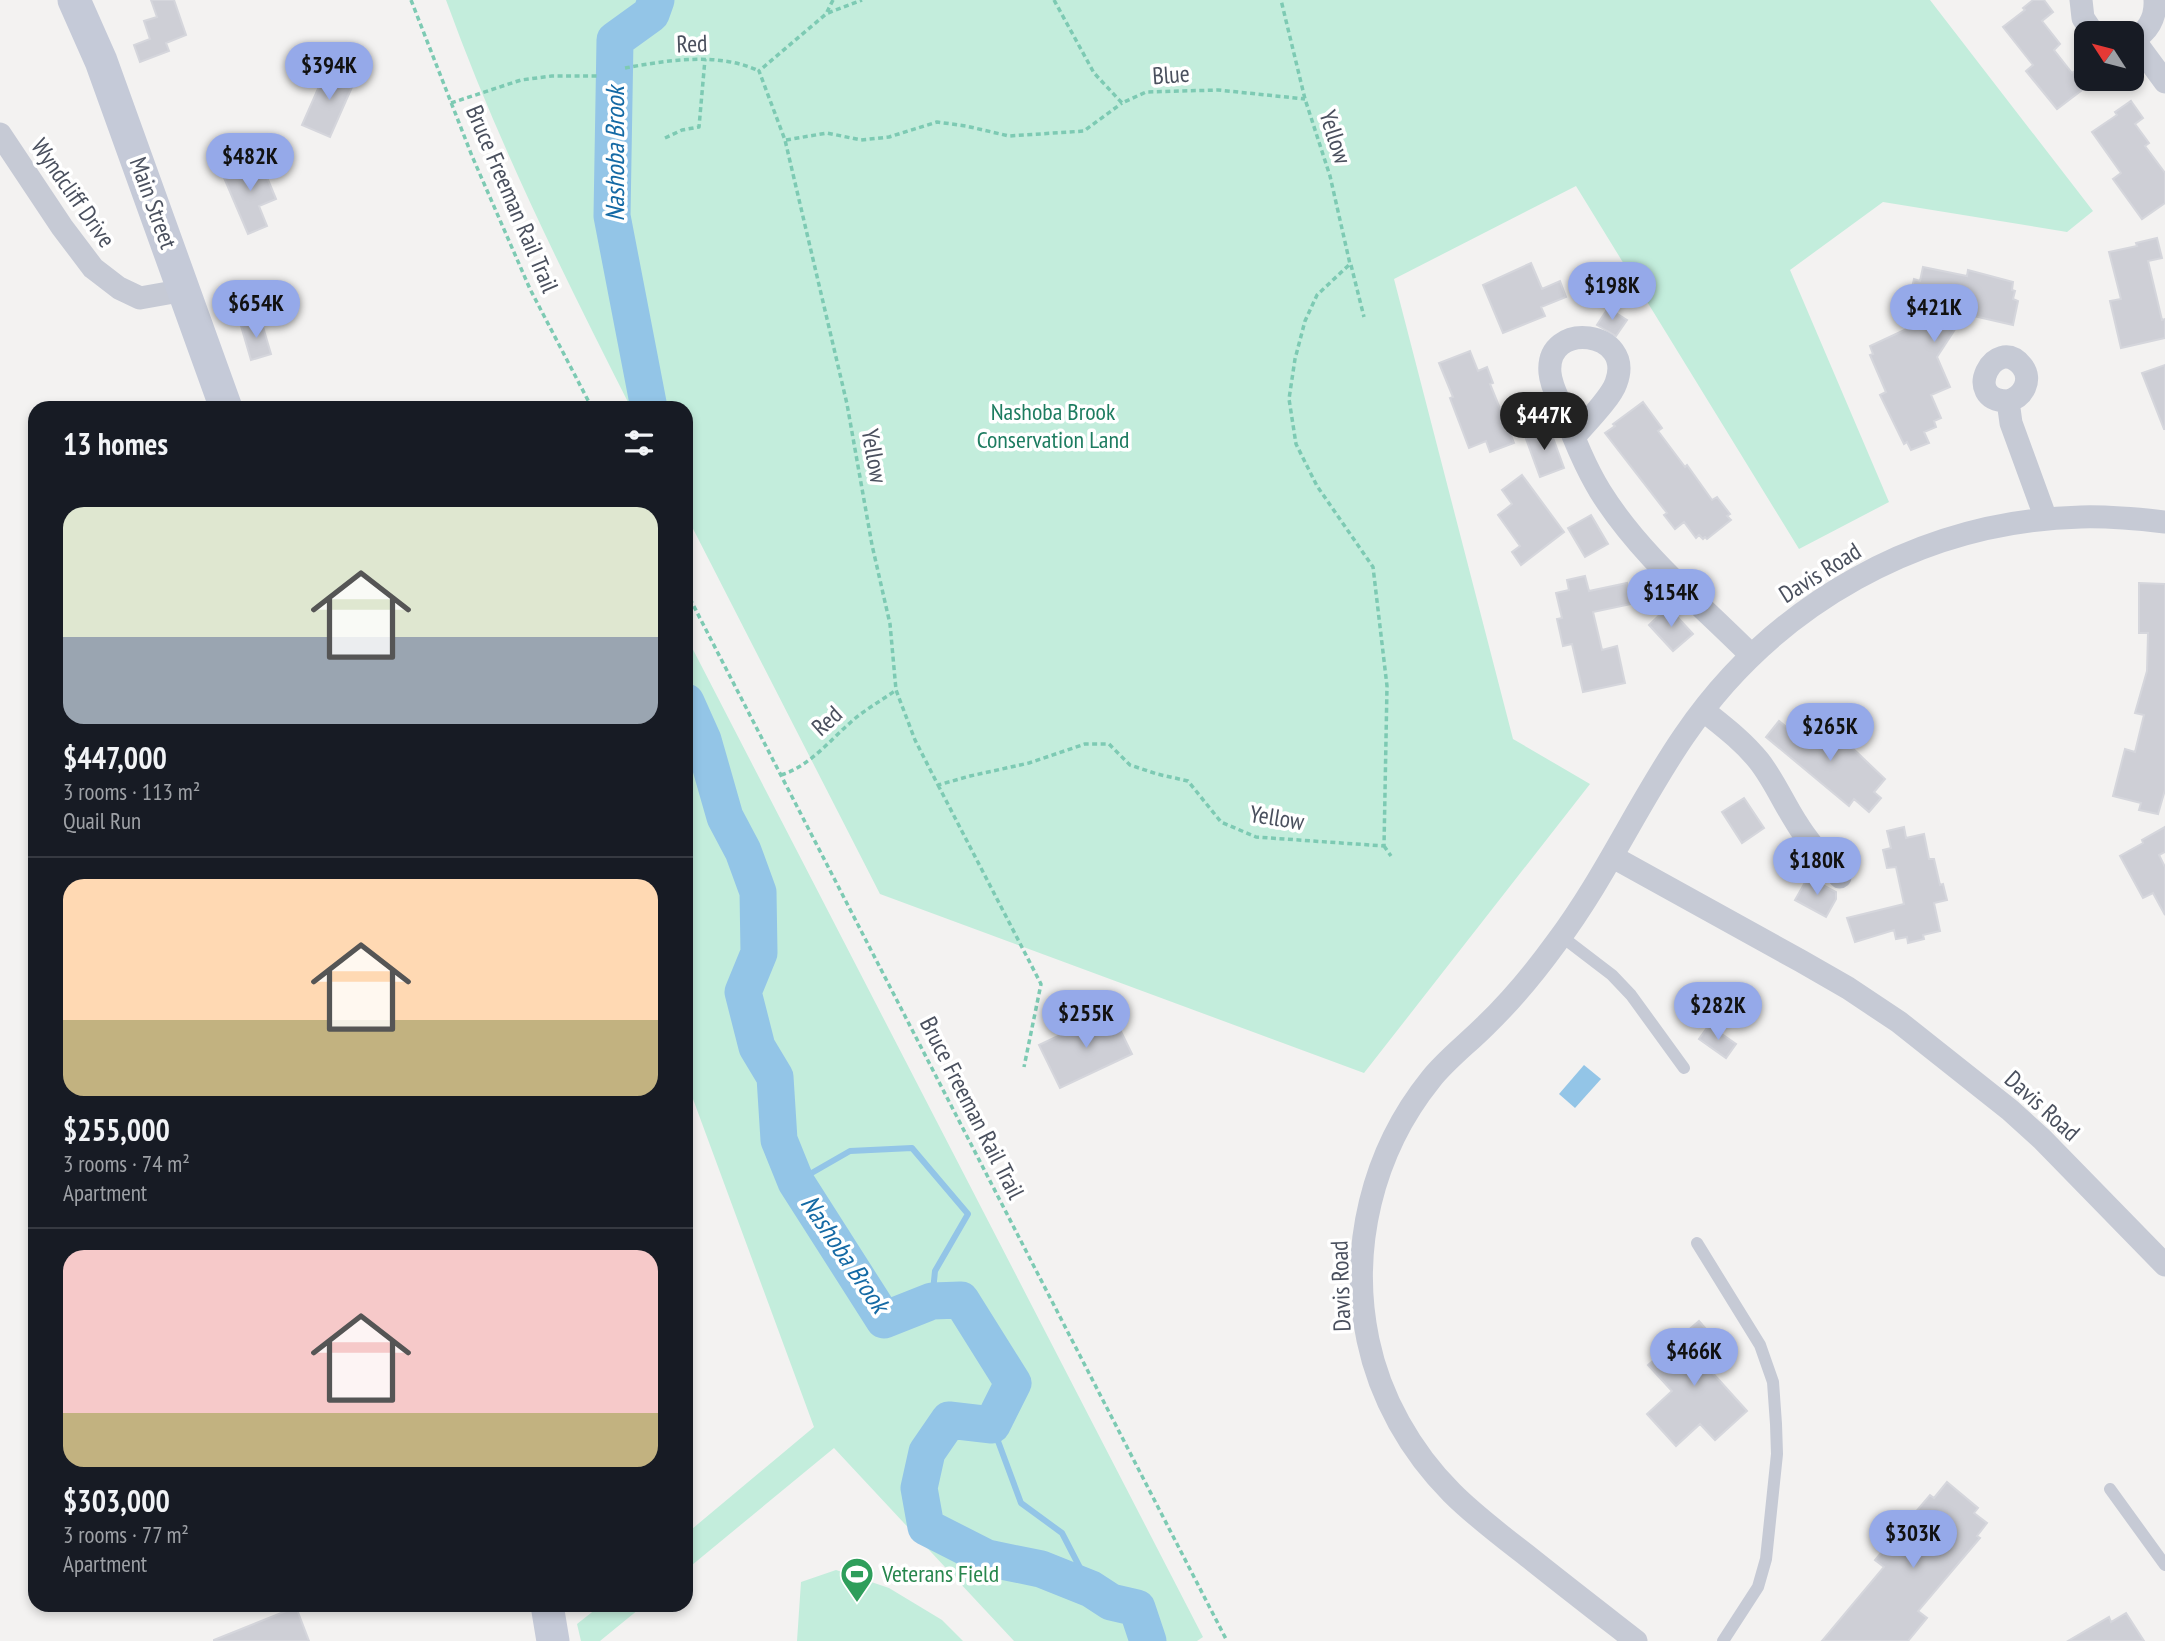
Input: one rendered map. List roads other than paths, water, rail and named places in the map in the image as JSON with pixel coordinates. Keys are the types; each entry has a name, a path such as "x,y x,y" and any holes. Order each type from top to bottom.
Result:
{"main road":[{"name":"Main Street","path":"74,0 102,61 224,401"},
{"path":"548,1612 553,1641"}],"street":[{"path":"2081,0 2085,21"},
{"path":"2144,32 2155,14 2155,0"},
{"path":"2144,53 2165,82"},
{"name":"Wyndcliff Drive","path":"0,134 62,228 93,268 119,288 140,298 184,290"},
{"path":"2008,401 2011,423 2046,519"},
{"path":"1573,437 1601,493 1646,551 1751,655"},
{"name":"Davis Road","path":"1636,1641 1479,1518 1453,1494 1429,1468 1391,1408 1368,1342 1361,1271 1370,1201 1395,1135 1412,1104 1434,1076 1493,1018 1561,936 1613,857 1666,764 1703,710 1751,655 1805,609 1870,570 1944,539 1972,532 2046,519 2084,516 2165,523"},
{"path":"1703,710 1737,738 1759,762 1817,852 1840,877"},
{"name":"Davis Road","path":"1613,857 1801,961 1899,1022 2018,1117 2165,1265"}],"lane":[{"path":"1561,936 1612,975 1631,995 1684,1068"},
{"path":"1696,1243 1760,1345 1773,1382 1776,1424 1777,1454 1766,1559 1758,1587 1723,1641"},
{"path":"2110,1489 2165,1565"}],"water":[{"path":"1584,1065 1601,1079 1575,1108 1559,1094"}],"waterway":[{"name":"Nashoba Brook","path":"648,401 612,216 615,40 651,14 656,0"},
{"name":"Nashoba Brook","path":"693,718 703,740 725,817 743,851 758,892 759,953 743,992 757,1047 775,1077 779,1140 796,1182 884,1320 932,1301 961,1300 1013,1383 992,1425 949,1420 927,1452 919,1488 926,1527 987,1558 1041,1569 1091,1589 1111,1602 1137,1608 1148,1641"},
{"path":"796,1182 850,1151 912,1148 968,1214 935,1271 932,1301"},
{"path":"992,1425 1021,1503 1062,1533 1091,1589"}],"place":[{"name":"Veterans Field","path":"857,1604"}],"park label":[{"name":"Nashoba Brook Conservation Land","path":"1053,426"}]}
